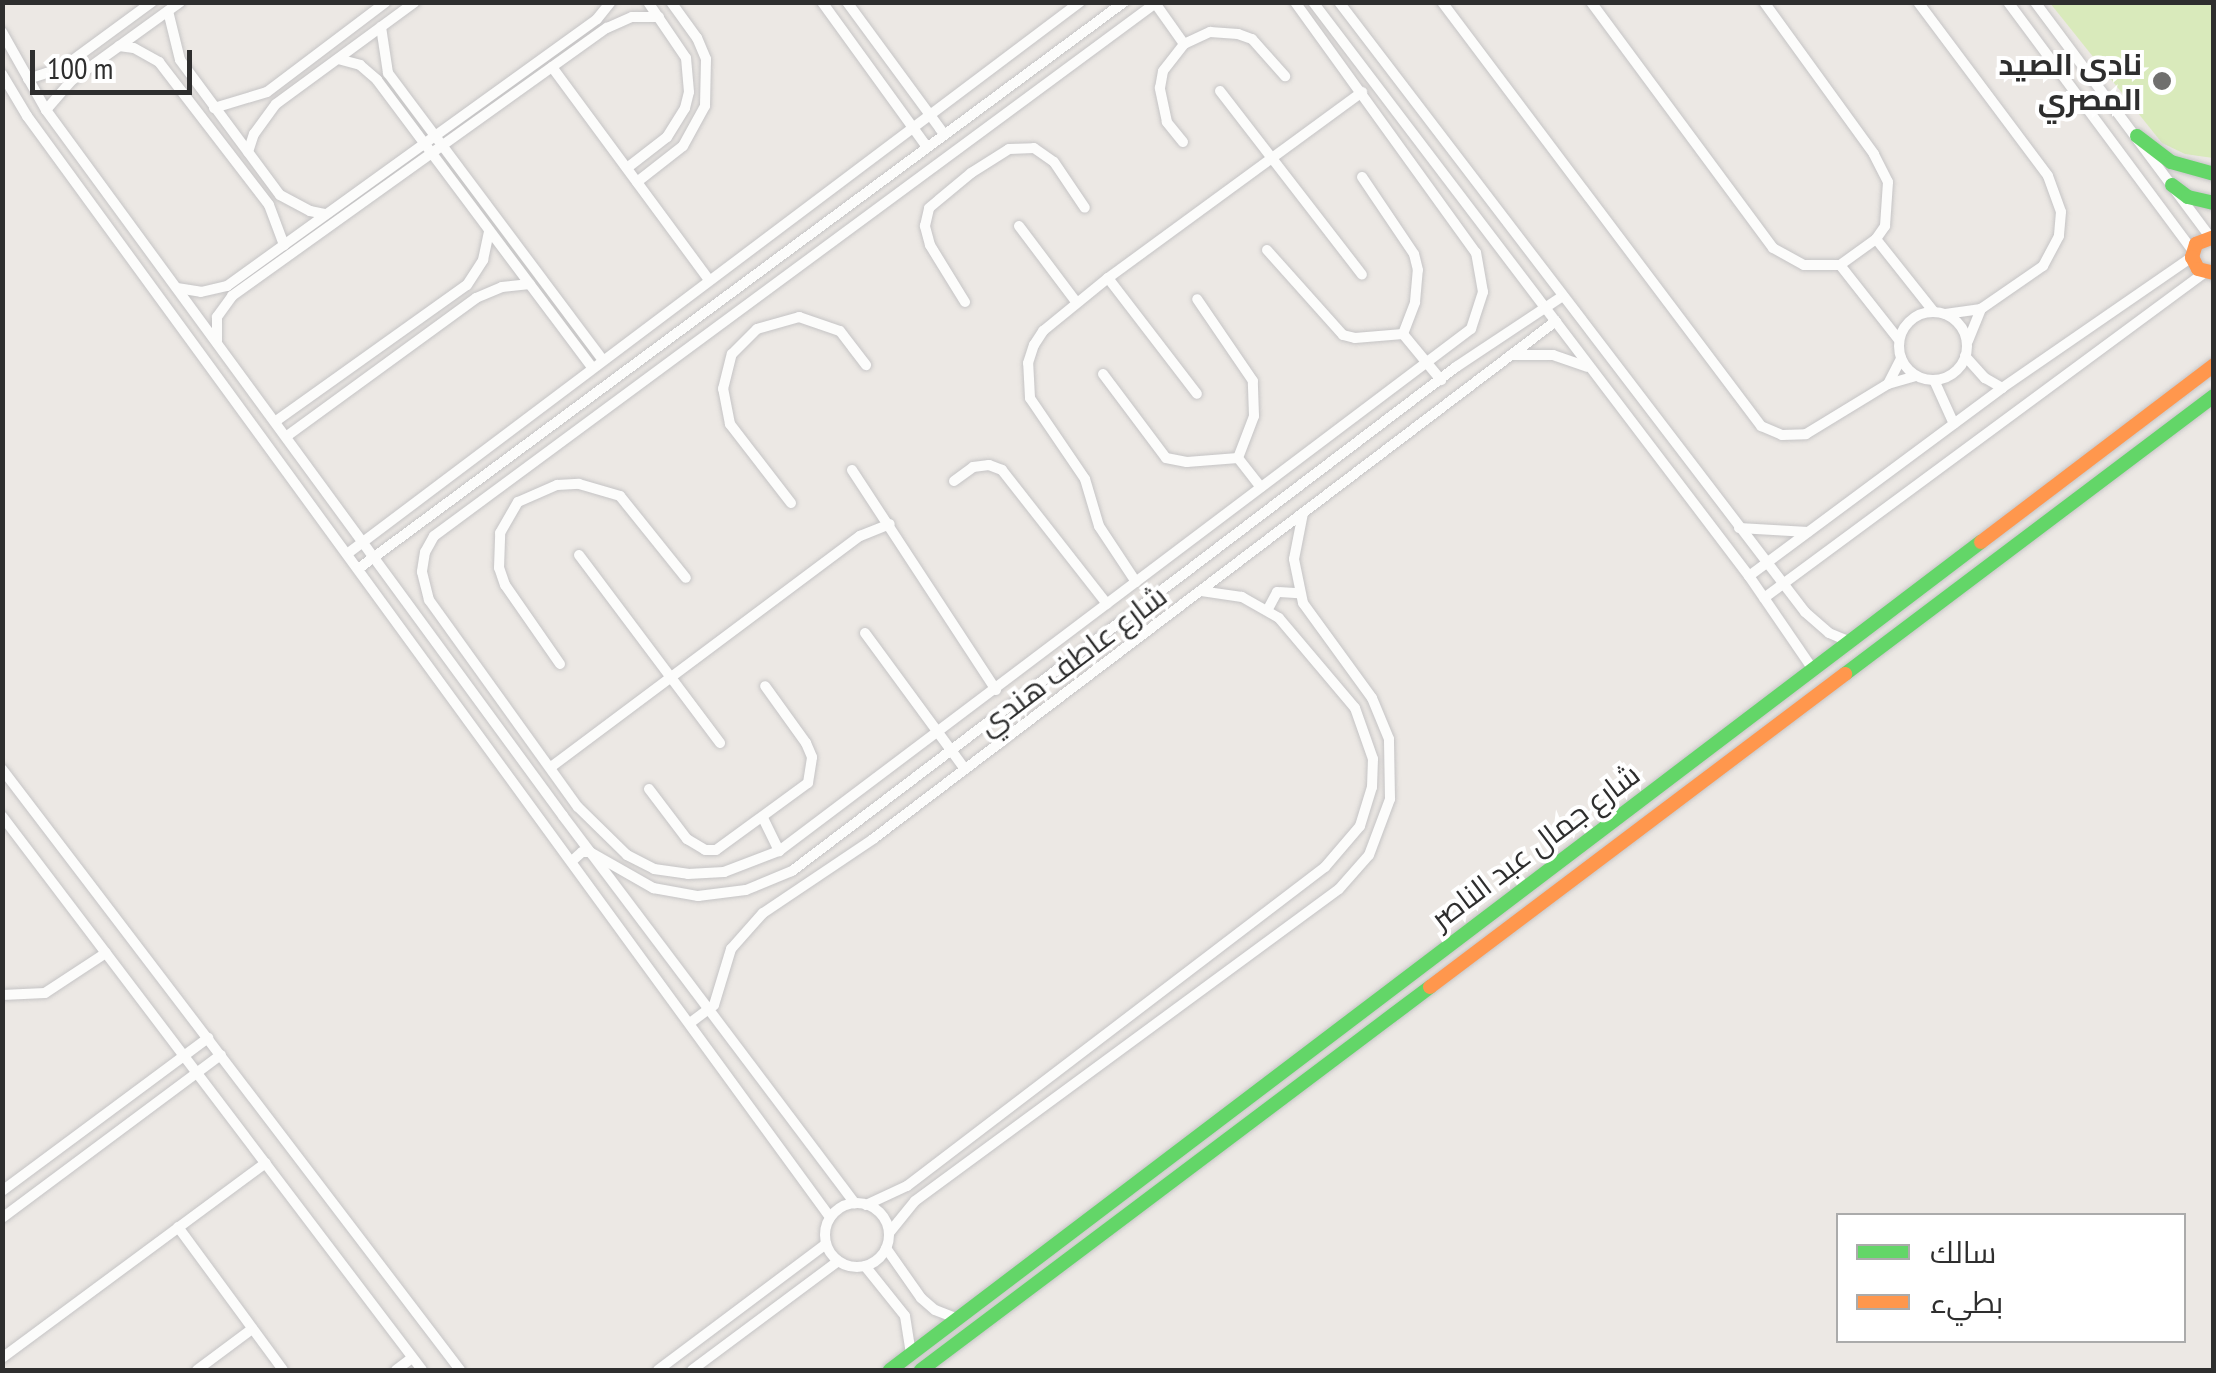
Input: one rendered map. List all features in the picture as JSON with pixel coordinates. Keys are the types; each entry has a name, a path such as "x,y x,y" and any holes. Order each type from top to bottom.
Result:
{"main road":[{"path":"2137,136 2171,162 2214,174"},
{"path":"2172,184 2188,197 2214,203"},
{"path":"2209,273 2192,254 2212,237"},
{"name":"شارع جمال عبد الناصر","path":"890,1370 2214,365"},
{"name":"شارع جمال عبد الناصر","path":"921,1370 2214,396"},
{"path":"1277,1076 1278,1089 1287,1092"},
{"path":"1242,1104 1252,1107 1254,1119"}],"street":[{"path":"124,2 136,9"},
{"path":"28,79 62,68 136,9 152,2"},
{"path":"46,110 61,90 180,2"},
{"path":"214,108 267,92 386,2"},
{"path":"248,152 254,134 276,104 416,2"},
{"path":"176,287 201,292 227,286 597,18 611,2"},
{"path":"627,168 678,124 690,92 686,58 648,2"},
{"path":"637,182 683,146 706,106 706,60 697,38 671,2"},
{"path":"822,2 927,147"},
{"path":"847,2 944,134"},
{"path":"347,554 591,366 1080,2"},
{"path":"358,569 1124,2"},
{"path":"1184,44 1156,3 434,536 425,552 424,586 429,600 603,836 654,869 688,874 724,872 779,851 938,735 1471,329 1478,318 1483,292 1480,266 1461,228 1296,2"},
{"path":"1313,2 1749,576 1812,668"},
{"path":"1339,2 1812,622 1848,641"},
{"path":"1442,2 1752,419 1771,432 1806,434 1888,384 1916,376 1934,380 1953,373 1980,310"},
{"path":"1591,2 1772,248 1804,265 1840,265 1876,239 1889,212 1883,167 1764,2"},
{"path":"1899,340 1911,320 1980,310 2050,257 2061,225 2059,200 2048,176 1918,2"},
{"path":"1749,576 2002,388 2192,254 2008,2"},
{"path":"2035,2 2212,237"},
{"path":"168,12 180,60 280,195 310,211 326,214"},
{"path":"218,342 217,317 232,296 619,21 659,18"},
{"path":"2037,40 2054,26"},
{"path":"382,27 388,73 602,358"},
{"path":"2,32 46,110 590,852 860,1204 881,1214 889,1234"},
{"path":"1183,142 1168,122 1160,88 1171,56 1184,44 1210,32 1238,34 1252,39 1286,76"},
{"path":"120,46 134,48 159,62 269,205 284,245"},
{"path":"338,59 369,71 591,366"},
{"path":"552,67 709,280"},
{"path":"2,74 27,116 830,1217 826,1244 838,1261 866,1266 906,1316 911,1356"},
{"path":"1220,91 1362,275"},
{"path":"1136,582 1099,526 1092,492 1030,398 1028,362 1042,331 1362,92"},
{"path":"965,302 930,245 925,226 930,208 971,173 1009,149 1034,148 1054,162 1085,208"},
{"path":"954,152 971,173"},
{"path":"1362,177 1414,254 1418,270 1415,302 1403,334"},
{"path":"1018,226 1077,304"},
{"path":"276,421 466,285 484,260 489,230"},
{"path":"1876,239 1939,313 1960,325 1966,350 1984,378 2002,388"},
{"path":"1268,250 1343,334 1354,338 1403,334"},
{"path":"1840,265 1899,340 1901,358 1888,384"},
{"path":"1764,598 2209,273"},
{"path":"1108,278 1197,394"},
{"path":"287,436 476,298 502,287 530,284"},
{"name":"شارع عاطف هندي","path":"590,852 640,882 668,893 714,895 746,890 806,862 1440,380 1562,296"},
{"path":"1197,299 1252,381 1254,416 1238,458"},
{"path":"742,308 757,329"},
{"path":"792,503 730,424 724,407 725,371 732,354 757,329 799,317 820,321 848,338 866,365"},
{"name":"شارع عاطف هندي","path":"710,1010 731,950 753,921 964,769 1556,321"},
{"path":"1520,325 1530,328 1530,341"},
{"path":"1403,334 1440,380"},
{"path":"1510,355 1553,355 1593,370"},
{"path":"1901,358 1916,376"},
{"path":"1103,374 1166,458 1187,462 1238,458"},
{"path":"1934,380 1954,424"},
{"path":"1238,458 1261,487"},
{"path":"954,481 973,466 989,465 1002,470 1107,604"},
{"path":"852,470 996,690"},
{"path":"504,484 518,502"},
{"path":"560,664 505,586 499,568 500,533 518,502 557,485 579,484 620,496 686,578"},
{"path":"866,1266 886,1248 889,1234 915,1201 1339,888 1368,855 1390,799 1389,740 1372,698 1308,613 1299,593 1294,547 1303,512"},
{"path":"550,767 860,536 890,524"},
{"path":"1738,527 1808,532"},
{"path":"580,555 720,743"},
{"path":"830,1217 907,1186 1325,868 1353,838 1372,787 1367,733 1347,697 1290,627 1268,609 1242,597 1200,590"},
{"path":"1268,609 1277,592 1299,593"},
{"path":"865,633 964,769"},
{"path":"649,789 687,838 705,850 725,846 808,783 812,771 806,743 765,686"},
{"path":"2,769 460,1370"},
{"path":"2,816 422,1370"},
{"path":"763,818 779,851"},
{"path":"572,861 582,852 590,852"},
{"path":"2,995 45,992 106,952"},
{"path":"690,1023 710,1010"},
{"path":"2,1191 208,1038"},
{"path":"2,1218 221,1055"},
{"path":"2,1358 266,1164"},
{"path":"178,1227 283,1370"},
{"path":"658,1370 826,1244"},
{"path":"886,1248 922,1298 943,1314 960,1320"},
{"path":"692,1370 838,1261"},
{"path":"198,1370 252,1328"},
{"path":"396,1370 412,1358"}],"green space":[{"name":"نادى الصيد المصري","path":"2050,3 2213,3 2213,158 2185,154 2162,143"}],"traffic: fast":[{"path":"2137,136 2171,162 2214,174"},
{"path":"2172,185 2188,197 2214,203"},
{"path":"1845,674 2214,396"},
{"path":"890,1370 1981,542"},
{"path":"921,1370 1430,987"}],"traffic: slow":[{"path":"2214,237 2196,244 2192,257 2198,269 2214,273"},
{"path":"1981,542 2214,365"},
{"path":"1430,987 1845,674"}],"place":[{"name":"نادى الصيد المصري","path":"2162,81"}]}
